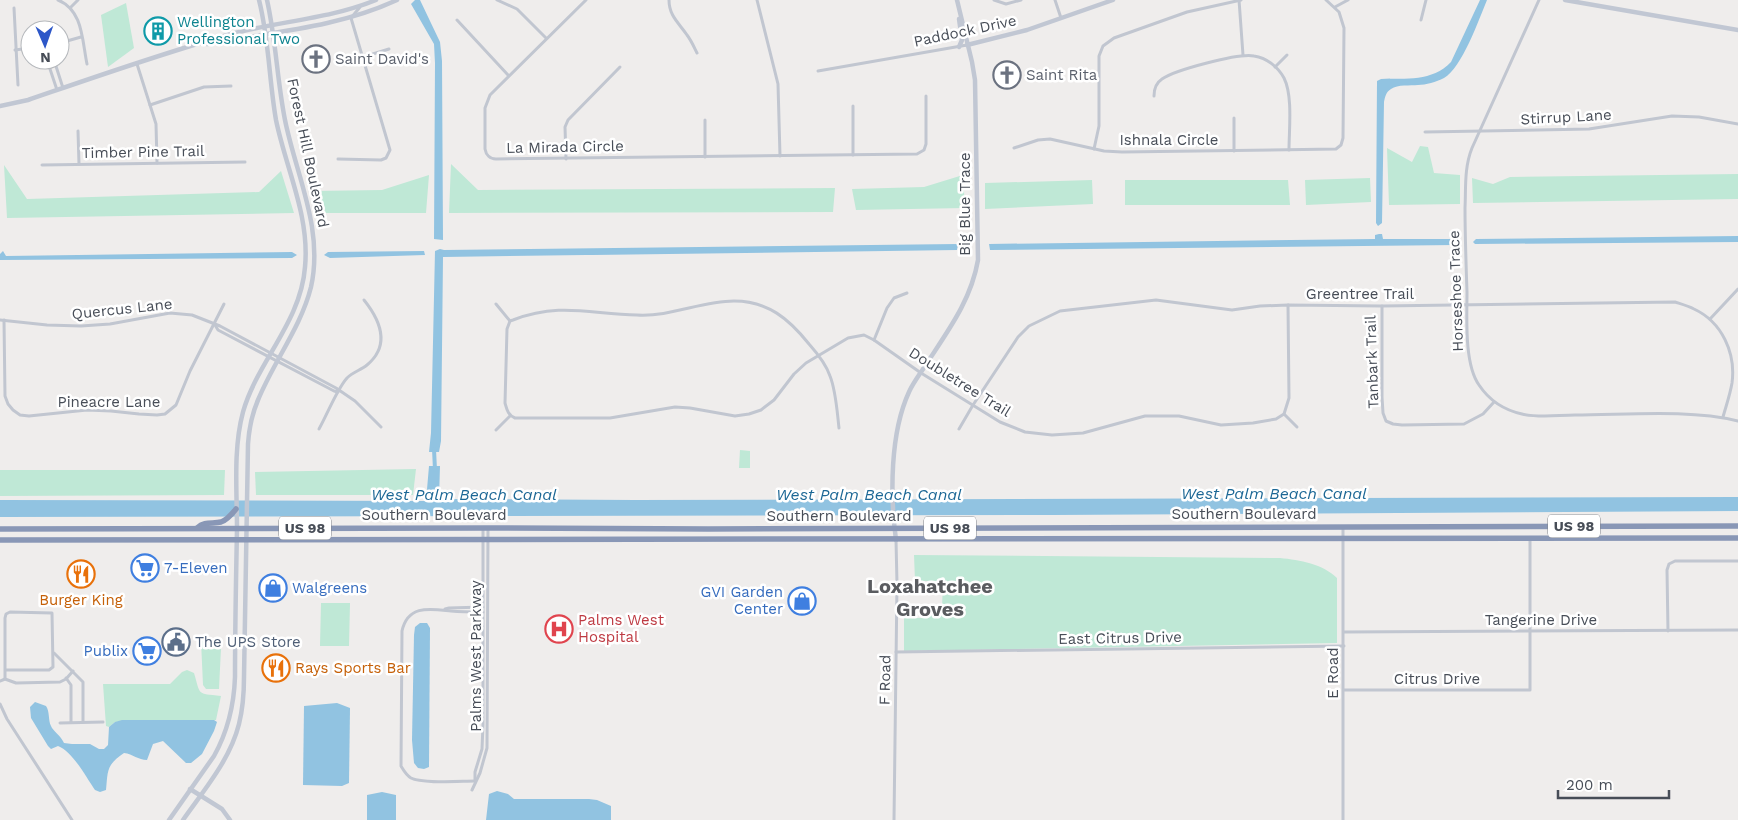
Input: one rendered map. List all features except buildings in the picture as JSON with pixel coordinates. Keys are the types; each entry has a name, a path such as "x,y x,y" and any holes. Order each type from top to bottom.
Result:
{"highway":[{"path":"197,528 202,524 222,522 230,517 236,509"},
{"name":"Southern Boulevard","path":"0,529 1738,526"},
{"path":"0,533 16,529"},
{"name":"Southern Boulevard","path":"0,540 1738,538"}],"main road":[{"name":"Forest Hill Boulevard","path":"169,820 220,745 230,718 235,677 236,493 243,414 249,394 298,300 305,274 306,258 301,209 276,121 266,35 259,0"},
{"name":"Forest Hill Boulevard","path":"183,820 230,750 239,724 242,709 248,444 252,417 258,398 279,360 308,295 313,274 314,255 309,206 288,136 267,0"},
{"path":"0,106 28,100 232,34 360,7 376,0"},
{"path":"186,48 273,34 351,18 397,0"},
{"name":"Big Blue Trace","path":"896,540 893,489 899,421 910,391 964,306 971,289 978,260 975,80 956,0"},
{"name":"Paddock Drive","path":"967,46 1009,36 1113,0"},
{"path":"1565,0 1738,30"},
{"path":"959,47 962,40 958,20 960,15"},
{"path":"276,121 282,105"},
{"path":"190,789 222,810 230,820"}],"street":[{"path":"58,0 71,7 77,18 86,64"},
{"path":"71,7 78,0"},
{"path":"497,0 517,9 546,38"},
{"name":"La Mirada Circle","path":"586,0 492,92 485,114 485,149 491,158 566,159 914,155 922,152 926,144 926,96"},
{"path":"669,0 671,14 691,40 697,52"},
{"path":"757,0 778,84 780,156"},
{"path":"994,0 1006,4 1021,0"},
{"path":"1055,0 1062,18"},
{"path":"1239,0 1243,55"},
{"name":"Ishnala Circle","path":"1239,0 1205,7 1170,18 1114,38 1104,44 1099,56 1099,126 1094,149 1122,152 1333,150 1338,148 1343,140 1344,28 1341,16 1335,7"},
{"path":"1326,0 1335,7 1348,0"},
{"path":"1420,20 1426,0"},
{"name":"Horseshoe Trace","path":"1539,0 1469,155 1466,173 1469,358 1478,384 1494,402 1508,410 1537,416 1651,414 1722,417 1738,421"},
{"path":"338,159 381,160 386,158 390,150 351,18 360,7"},
{"path":"14,8 18,85"},
{"path":"457,20 508,76"},
{"path":"70,40 81,37"},
{"name":"Paddock Drive","path":"818,71 967,46"},
{"path":"15,50 20,49"},
{"path":"363,57 389,49"},
{"path":"1275,67 1287,54"},
{"path":"1154,96 1156,86 1166,77 1203,64 1243,55 1260,57 1275,67 1285,82 1288,94 1289,150"},
{"path":"137,64 157,130 157,163"},
{"path":"566,159 565,128 568,120 620,67"},
{"path":"50,70 57,90"},
{"path":"57,70 63,88"},
{"path":"150,105 204,88 231,86"},
{"path":"853,106 853,155"},
{"name":"Stirrup Lane","path":"1425,132 1589,129 1675,116 1699,117 1738,124"},
{"path":"1234,118 1234,151"},
{"path":"704,120 705,157"},
{"path":"78,131 79,164"},
{"path":"1014,148 1038,140 1050,139 1094,149"},
{"name":"Timber Pine Trail","path":"42,164 245,162"},
{"path":"1710,319 1738,289"},
{"path":"838,428 830,375 818,355 792,324 767,307 750,302 733,301 713,303 665,314 637,316 574,309 548,310 510,321 506,329 506,410 510,416 521,419 555,417 610,418 675,407 692,408 735,416 761,410 774,400 794,374 818,355 848,338 864,335 874,340 887,308 894,298 907,293"},
{"path":"319,429 347,378 364,367 373,358 380,345 381,333 379,324 374,313 364,300"},
{"name":"Greentree Trail","path":"959,429 1018,337 1029,326 1060,311 1156,300 1232,310 1288,305 1382,306 1675,302 1694,309 1710,319 1724,337 1732,361 1732,385 1722,417"},
{"name":"Pineacre Lane","path":"2,320 6,398 13,410 29,416 87,410 148,415 166,414 176,405 190,371 224,304"},
{"path":"496,304 510,321"},
{"path":"1288,305 1289,398 1284,414 1297,427"},
{"name":"Tanbark Trail","path":"1382,306 1382,397 1383,413 1386,421 1402,425 1464,424 1483,414 1494,402"},
{"name":"Quercus Lane","path":"2,320 64,326 97,326 165,314 179,313 192,315 220,326 279,360 336,388 339,392 355,401 381,427"},
{"name":"Doubletree Trail","path":"874,340 921,373 1000,422 1025,432 1052,435 1083,434 1145,416 1179,416 1221,424 1253,423 1276,418 1284,414"},
{"path":"496,430 510,416"},
{"name":"E Road","path":"1343,526 1343,820"},
{"name":"Palms West Parkway","path":"472,790 480,773 487,748 486,528"},
{"path":"1530,538 1530,631"},
{"name":"Palms West Parkway","path":"475,781 474,772 482,749 483,607 486,539"},
{"name":"F Road","path":"894,820 896,540"},
{"path":"1668,631 1667,570 1669,564 1675,561 1738,561"},
{"path":"444,610 449,608 483,607"},
{"path":"475,781 413,779 404,772 401,766 404,625 411,615 427,609 483,612"},
{"path":"5,670 49,670 54,665 52,613 9,612 4,618 5,679"},
{"name":"Tangerine Drive","path":"1344,632 1738,630"},
{"name":"Citrus Drive","path":"1344,690 1530,690 1530,631"},
{"name":"East Citrus Drive","path":"896,652 1344,646"},
{"path":"54,653 83,682 84,722"},
{"path":"0,681 5,679 16,682 56,682 66,678 73,672"},
{"path":"66,678 71,685 71,722"},
{"path":"0,704 12,728 72,820"},
{"path":"60,723 103,722"}],"green space":[{"path":"126,3 134,48 108,67 101,15"},
{"path":"1420,146 1428,147 1434,173 1460,175 1460,204 1389,205 1387,148 1412,162"},
{"path":"451,164 478,190 835,188 833,212 449,213"},
{"path":"4,165 27,199 259,192 281,171 294,213 7,218"},
{"path":"1738,174 1738,199 1473,203 1472,178 1493,184 1510,177"},
{"path":"429,175 426,213 318,213 312,191 382,190"},
{"path":"963,175 965,208 856,210 852,189 924,187"},
{"path":"1370,178 1371,202 1306,205 1305,180"},
{"path":"1092,180 1093,204 985,209 985,183"},
{"path":"1125,180 1288,180 1290,205 1125,205"},
{"path":"740,450 750,451 750,468 739,468"},
{"path":"416,469 413,495 256,495 255,472"},
{"path":"0,470 225,470 224,495 0,496"},
{"path":"914,555 1280,558 1303,562 1325,569 1337,578 1337,643 904,651 904,618 923,618 924,609 942,608 943,581 915,581"},
{"path":"321,603 350,603 349,646 320,646"},
{"path":"204,639 216,639 221,648 219,689 206,689 203,685 201,641"},
{"path":"187,670 194,673 201,692 221,696 216,720 115,722 109,727 106,726 103,684 170,684 182,672"}],"water":[{"path":"415,0 420,0 440,42 442,61 443,240 434,239 434,44 411,4"},
{"path":"1480,0 1487,0 1469,42 1451,73 1431,83 1394,87 1386,95 1384,102 1382,223 1378,226 1376,223 1377,81 1381,79 1418,78 1436,73 1444,68 1451,62"},
{"path":"1382,234 1383,239 1455,239 1457,242 1456,245 990,250 989,244 1375,239 1375,235"},
{"path":"1738,236 1738,242 1475,244 1473,242 1476,239"},
{"path":"958,244 957,250 443,257 441,441 439,452 429,452 435,251 440,249"},
{"path":"3,251 6,256 292,252 297,255 292,258 0,260 0,254"},
{"path":"424,251 425,255 330,258 324,255 328,252"},
{"path":"429,466 440,466 439,499 1738,497 1738,511 1054,515 0,517 0,500 426,501"},
{"path":"420,623 427,623 430,628 429,767 424,769 418,768 414,763 412,740 414,635 415,627"},
{"path":"35,702 46,706 51,726 64,743 90,744 99,749 104,749 108,745 109,727 115,722 122,720 214,720 217,722 202,754 191,763 186,763 163,741 153,744 147,760 124,753 111,765 106,790 100,792 95,790 79,765 64,749 58,746 51,749 48,746 31,718 30,707"},
{"path":"337,703 350,708 349,783 342,786 303,785 304,706"},
{"path":"497,791 508,794 514,799 597,800 611,806 611,820 486,820 489,794"},
{"path":"382,792 396,795 396,820 367,820 367,795"}],"waterway":[{"path":"434,449 435,470"}],"place":[{"name":"Wellington Professional Two","path":"158,31"},
{"name":"Saint David's","path":"316,59"},
{"name":"Saint Rita","path":"1007,75"},
{"name":"7-Eleven","path":"145,568"},
{"name":"Burger King","path":"81,574"},
{"name":"Walgreens","path":"273,588"},
{"name":"GVI Garden Center","path":"802,601"},
{"name":"Palms West Hospital","path":"559,629"},
{"name":"The UPS Store","path":"176,642"},
{"name":"Publix","path":"147,651"},
{"name":"Rays Sports Bar","path":"276,668"}],"district":[{"name":"Loxahatchee Groves","path":"930,598"}],"water label":[{"name":"West Palm Beach Canal","path":"1274,493"},
{"name":"West Palm Beach Canal","path":"464,494"},
{"name":"West Palm Beach Canal","path":"869,494"}]}
